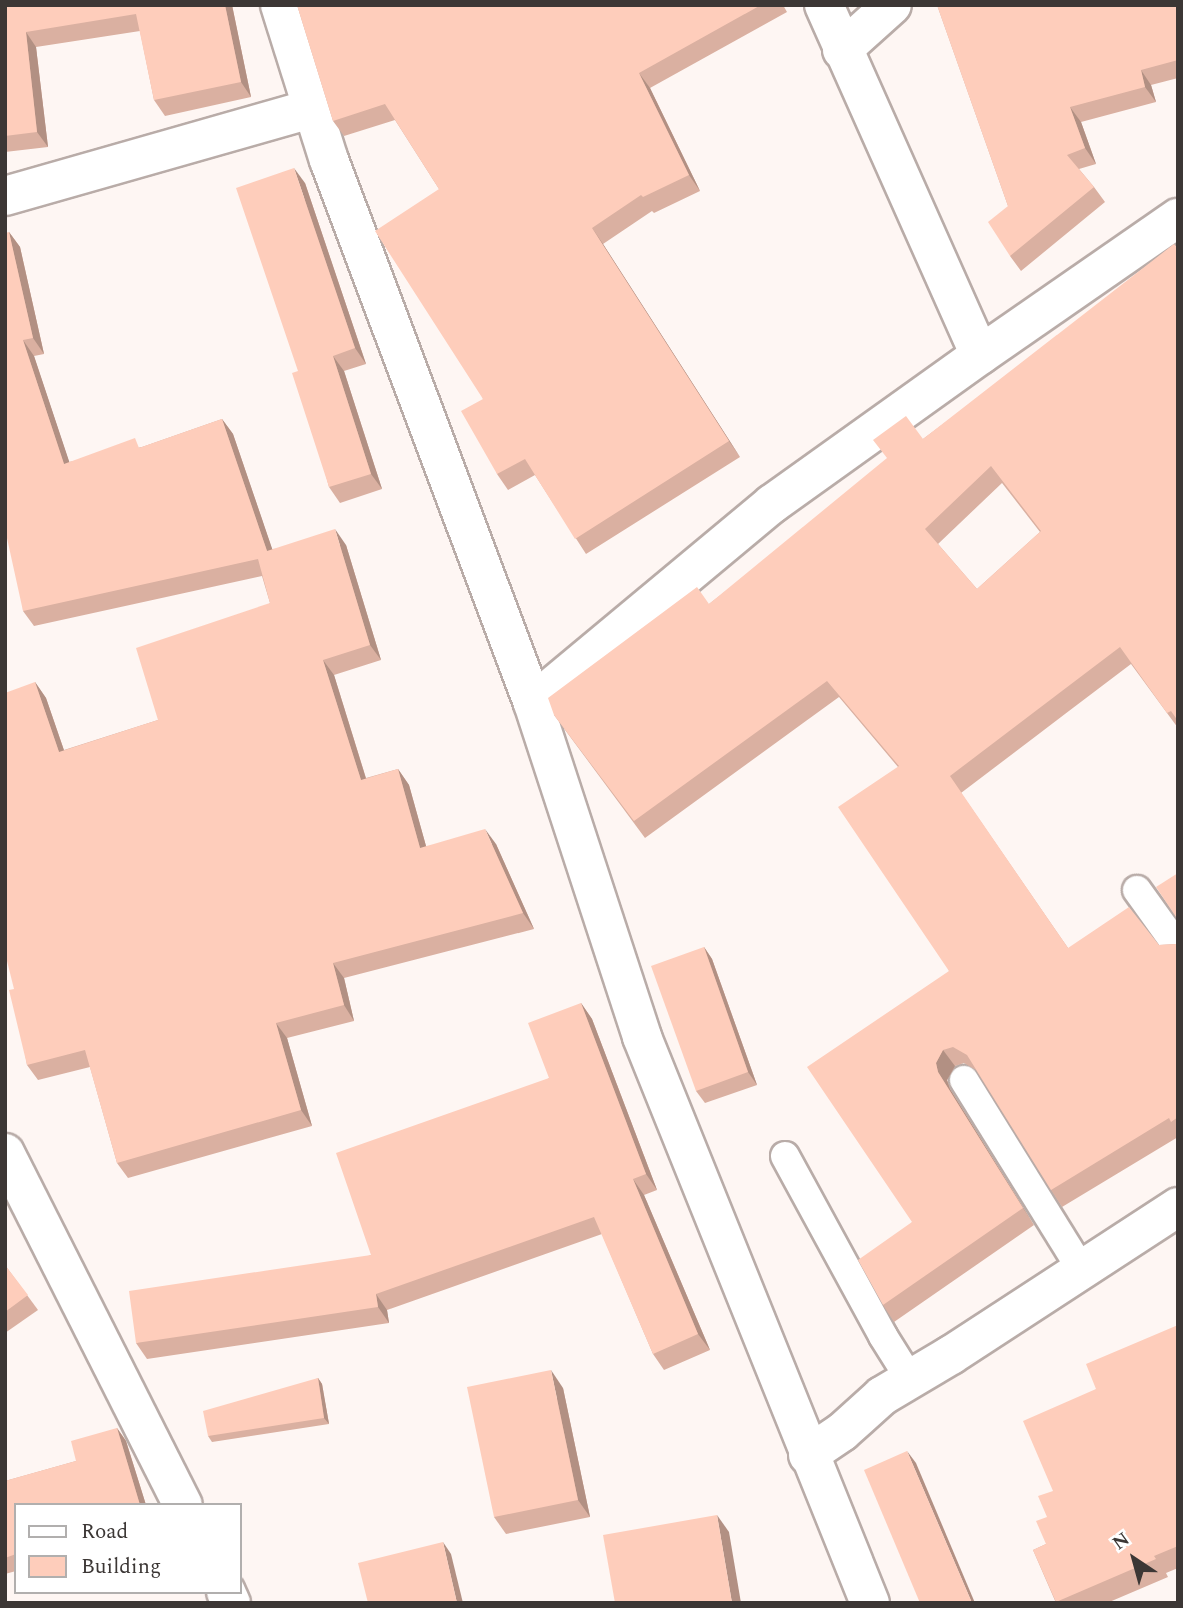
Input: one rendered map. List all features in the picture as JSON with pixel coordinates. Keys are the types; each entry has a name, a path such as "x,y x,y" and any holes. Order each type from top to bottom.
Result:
{"street":[{"path":"280,5 334,173 533,703 642,1037 808,1455 870,1603"},
{"path":"824,5 979,355"},
{"path":"842,50 892,5"},
{"path":"5,196 313,108"},
{"path":"533,703 772,504 979,355 1178,218"},
{"path":"5,1153 182,1503"},
{"path":"808,1455 842,1432 882,1396 1178,1208"}],"lane":[{"path":"1137,890 1178,947"},
{"path":"964,1080 1082,1270"},
{"path":"785,1156 883,1336 910,1379"}],"building":[{"path":"5,5 225,5 241,82 154,100 136,14 26,32 37,132 5,136"},
{"path":"297,5 761,5 639,73 689,175 643,197 641,195 592,228 729,441 575,539 525,459 497,474 461,411 483,399 375,231 439,189 385,104 333,121"},
{"path":"937,5 1178,5 1178,60 1141,70 1145,87 1070,107 1085,148 1067,155 1094,187 1010,256 988,222 1008,206"},
{"path":"294,168 355,348 333,356 371,474 329,487 292,373 298,371 236,188"},
{"path":"9,232 33,338 23,340 64,464 135,438 139,448 222,419 267,551 335,529 370,645 323,660 361,780 398,769 420,848 485,829 523,913 333,963 344,1005 276,1023 301,1110 117,1163 85,1050 27,1065 9,990 14,989 5,953 5,693 35,682 59,752 158,720 136,648 270,603 258,559 23,611 5,529 5,233"},
{"path":"1174,244 1178,249 1178,721 1171,711 1167,713 1120,647 950,776 1068,948 1129,907 1159,945 1178,942 1178,1117 1171,1122 1169,1118 1051,1190 967,1055 953,1047 943,1050 936,1063 938,1072 1023,1208 883,1305 858,1260 912,1222 807,1067 949,971 838,807 899,766 827,681 634,821 554,715 548,698 697,587 709,604 887,458 873,440 906,416 923,439","holes":["991,466 1041,531 977,589 925,529"]},
{"path":"1178,873 1178,920 1156,887"},
{"path":"704,947 748,1072 696,1091 651,966"},
{"path":"581,1003 646,1174 633,1179 698,1334 653,1354 594,1217 376,1294 378,1307 136,1343 129,1291 371,1255 336,1153 549,1078 528,1023"},
{"path":"5,1265 28,1295 5,1312"},
{"path":"1178,1325 1178,1546 1154,1556 1156,1559 1056,1602 1033,1550 1046,1544 1036,1521 1047,1517 1038,1496 1053,1491 1023,1421 1096,1389 1086,1364"},
{"path":"551,1370 578,1500 494,1517 467,1387"},
{"path":"318,1378 324,1418 208,1436 203,1411"},
{"path":"117,1428 139,1503 14,1503 14,1555 5,1558 5,1481 76,1461 71,1441"},
{"path":"907,1451 972,1603 920,1603 864,1470"},
{"path":"717,1515 732,1603 615,1603 603,1535"},
{"path":"443,1542 457,1603 368,1603 358,1563"}]}
